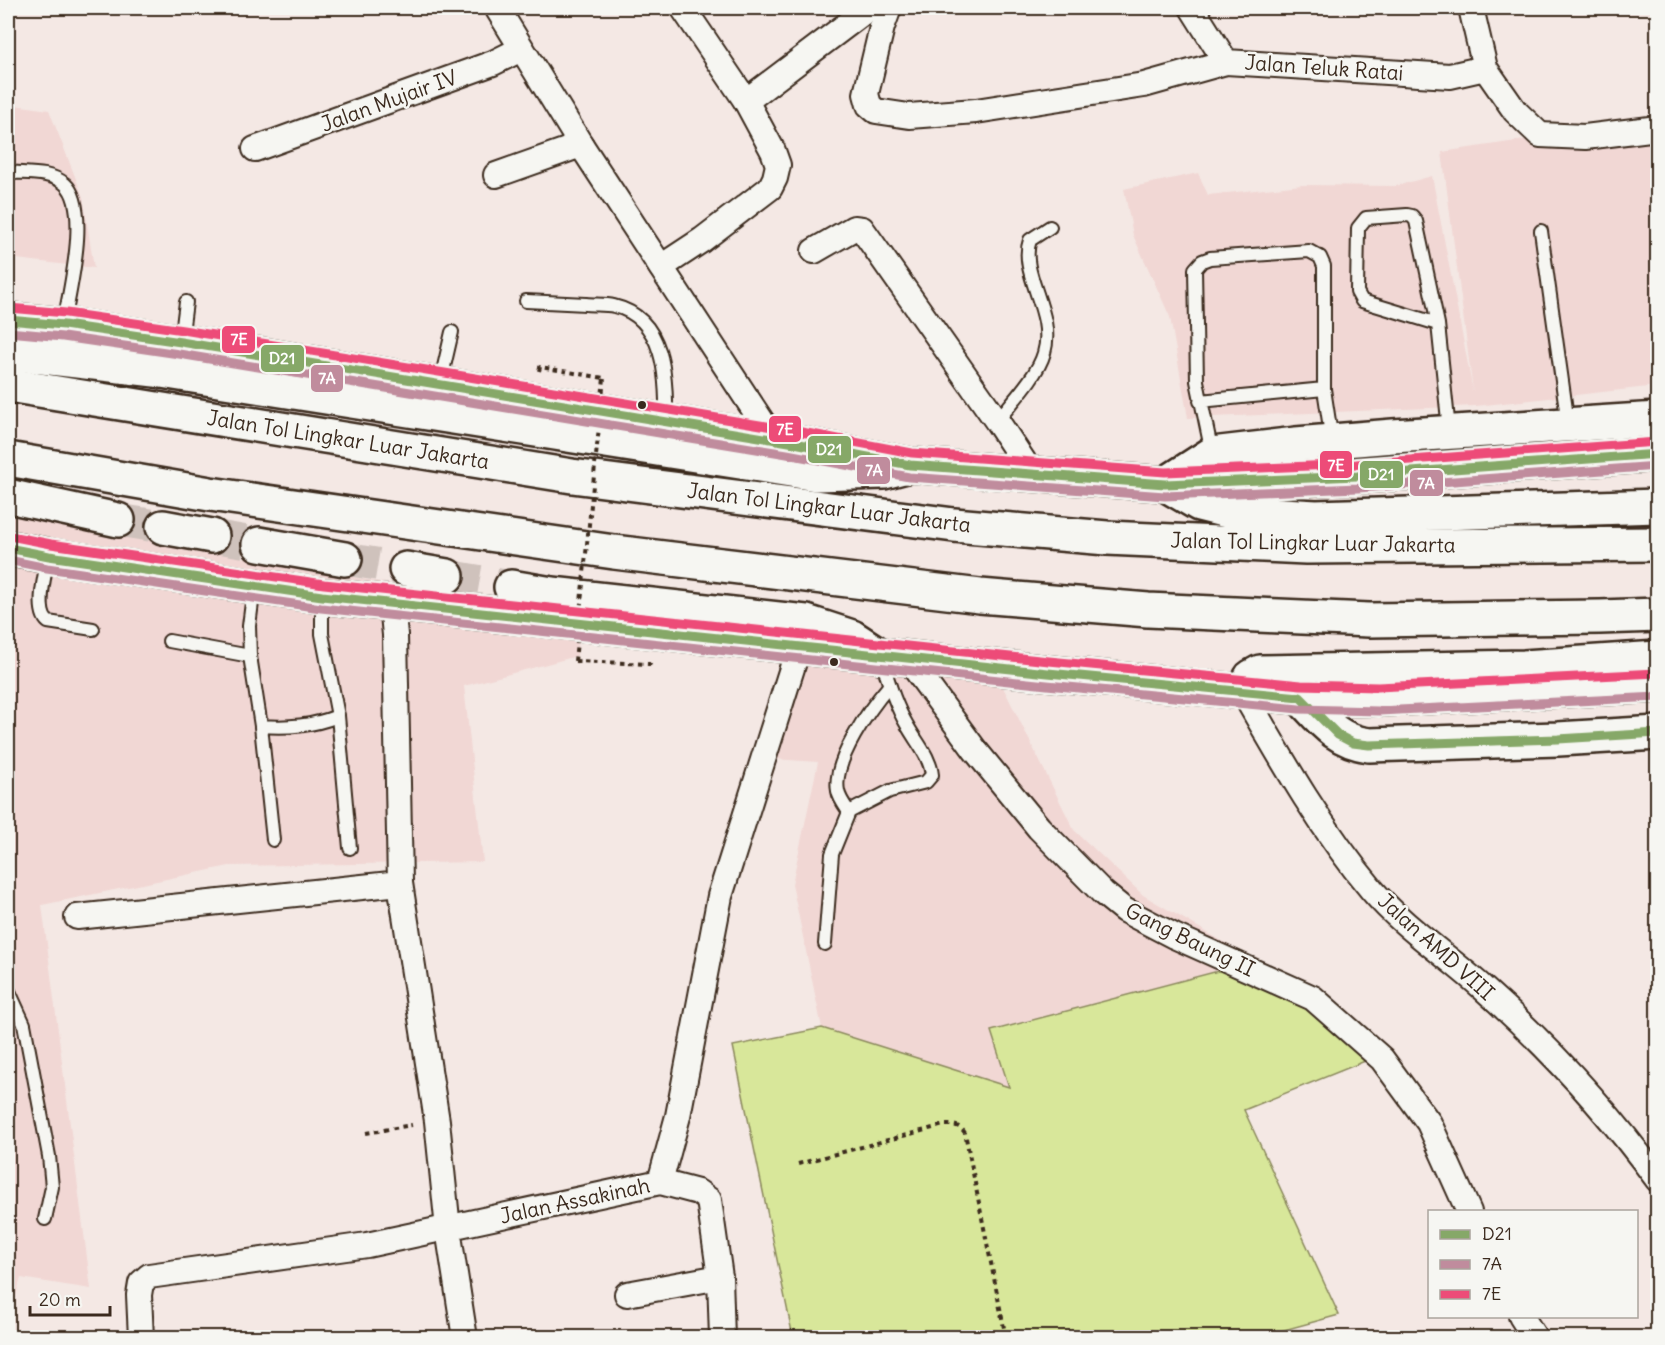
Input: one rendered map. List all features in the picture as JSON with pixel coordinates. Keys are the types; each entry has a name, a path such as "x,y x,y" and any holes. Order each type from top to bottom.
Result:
{"highway":[{"path":"8,320 64,325 181,342 774,440 910,465 1165,484 1357,476 1658,454"},
{"path":"8,353 155,370 816,474 884,472 910,465"},
{"name":"Jalan Tol Lingkar Luar Jakarta","path":"8,385 572,476 954,525 1107,538 1306,547 1658,544"},
{"path":"1165,484 1212,454 1332,442 1658,419"},
{"path":"8,459 210,494 614,552 980,596 1148,610 1369,620 1658,615"},
{"path":"1165,484 1199,504 1231,512 1316,517 1658,506"},
{"path":"8,496 118,520"},
{"path":"163,527 212,536"},
{"path":"259,544 345,559"},
{"path":"8,548 322,596 800,646 892,667 1299,697 1378,699 1658,685"},
{"path":"406,569 447,576"},
{"path":"511,587 552,594 806,622 852,637 892,667"},
{"path":"1243,692 1251,677 1260,672 1524,667 1658,658"},
{"path":"1299,697 1338,735 1353,743 1369,746 1658,733"}],"street":[{"path":"497,8 580,145 668,263 774,440"},
{"path":"668,263 770,188 776,178 778,165 746,101 683,8"},
{"path":"746,101 869,8"},
{"path":"889,8 882,27 866,94 870,105 876,111 909,116 976,111 1144,85 1226,62"},
{"name":"Jalan Teluk Ratai","path":"1192,8 1226,62 1450,76 1485,68"},
{"path":"1471,8 1485,68 1515,111 1540,135 1585,137 1658,128"},
{"name":"Jalan Mujair IV","path":"255,149 492,63 521,49"},
{"path":"496,176 580,145"},
{"path":"814,251 854,228 862,229 1032,474"},
{"path":"392,604 395,635 400,883 436,1121 448,1228 465,1338"},
{"name":"Jalan Assakinah","path":"141,1338 139,1295 141,1282 149,1276 367,1245 660,1182 678,1116 720,896 800,646"},
{"name":"Gang Baung II","path":"892,667 982,759 1039,828 1103,893 1124,910 1174,936 1313,998 1382,1059 1429,1123 1468,1210"},
{"name":"Jalan AMD VIII","path":"1243,692 1313,810 1372,890 1402,921 1483,988 1557,1059 1653,1166"},
{"path":"77,917 400,883"},
{"path":"660,1182 698,1192 709,1200 720,1277 722,1338"},
{"path":"627,1294 720,1277"},
{"path":"1522,1318 1535,1338"}],"lane":[{"path":"8,172 50,175 66,184 77,207 78,243 64,325"},
{"path":"1438,324 1362,301 1357,292 1358,228 1366,218 1407,215 1412,216 1416,221 1438,324 1449,433"},
{"path":"997,421 1040,364 1045,352 1047,341 1045,314 1027,256 1030,240 1050,227"},
{"path":"1541,231 1568,425"},
{"path":"1212,454 1197,381 1195,269 1202,261 1210,258 1309,251 1320,257 1324,266 1324,389 1332,442"},
{"path":"526,301 613,305 638,316 647,325 660,353 666,394 666,423"},
{"path":"181,342 186,302"},
{"path":"440,385 452,332"},
{"path":"1200,401 1324,389"},
{"path":"49,556 42,601 44,619 48,622 93,629"},
{"path":"254,585 249,626 250,656 261,726 273,840"},
{"path":"322,596 322,634 338,716 350,848"},
{"path":"169,641 250,656"},
{"path":"849,812 838,791 839,775 847,751 892,667"},
{"path":"825,944 832,854 849,812 890,791 926,782 932,775 931,763 907,726 892,667"},
{"path":"261,726 285,727 316,724 338,716"},
{"path":"8,989 24,1024 49,1156 52,1187 45,1219"}],"path":[{"path":"540,367 604,378 575,661 650,664"},
{"path":"366,1133 436,1121"},
{"path":"798,1164 944,1125 955,1125 962,1128 1006,1338"}],"shaded area":[{"path":"8,104 49,110 83,197 94,268 8,258"},
{"path":"1657,120 1657,386 1476,406 1188,418 1170,317 1133,235 1124,189 1198,173 1208,195 1302,185 1396,186 1432,176 1473,391 1442,152"},
{"path":"8,515 463,597 580,592 577,656 464,686 483,862 229,866 42,905 91,1289 21,1278 8,1322"},
{"path":"795,640 994,669 1074,830 1143,895 1256,961 991,1031 1010,1088 822,1028 792,884 818,762 759,758"}],"green space":[{"path":"1256,961 1375,1057 1244,1110 1339,1315 1255,1338 793,1337 733,1046 822,1028 1009,1087 991,1031"}],"tunnel":[{"path":"118,520 163,527"},
{"path":"212,536 259,544"},
{"path":"345,559 406,569"},
{"path":"447,576 511,587"}],"transit line":[{"name":"7E","path":"9,308 66,313 183,330 791,430 912,453 1165,472 1356,464 1657,442"},
{"name":"D21","path":"8,320 64,325 181,342 789,442 910,465 1165,484 1357,476 1658,454"},
{"name":"7A","path":"8,332 63,337 179,354 787,454 909,477 1165,496 1358,488 1658,466"},
{"name":"7E","path":"10,536 324,584 1049,661 1301,685 1378,687 1657,673"},
{"name":"D21","path":"8,548 322,596 1048,673 1300,697 1338,735 1353,743 1369,745 1558,739 1658,733"},
{"name":"7A","path":"8,560 47,568 321,608 1047,685 1299,709 1379,711 1658,697"}]}
